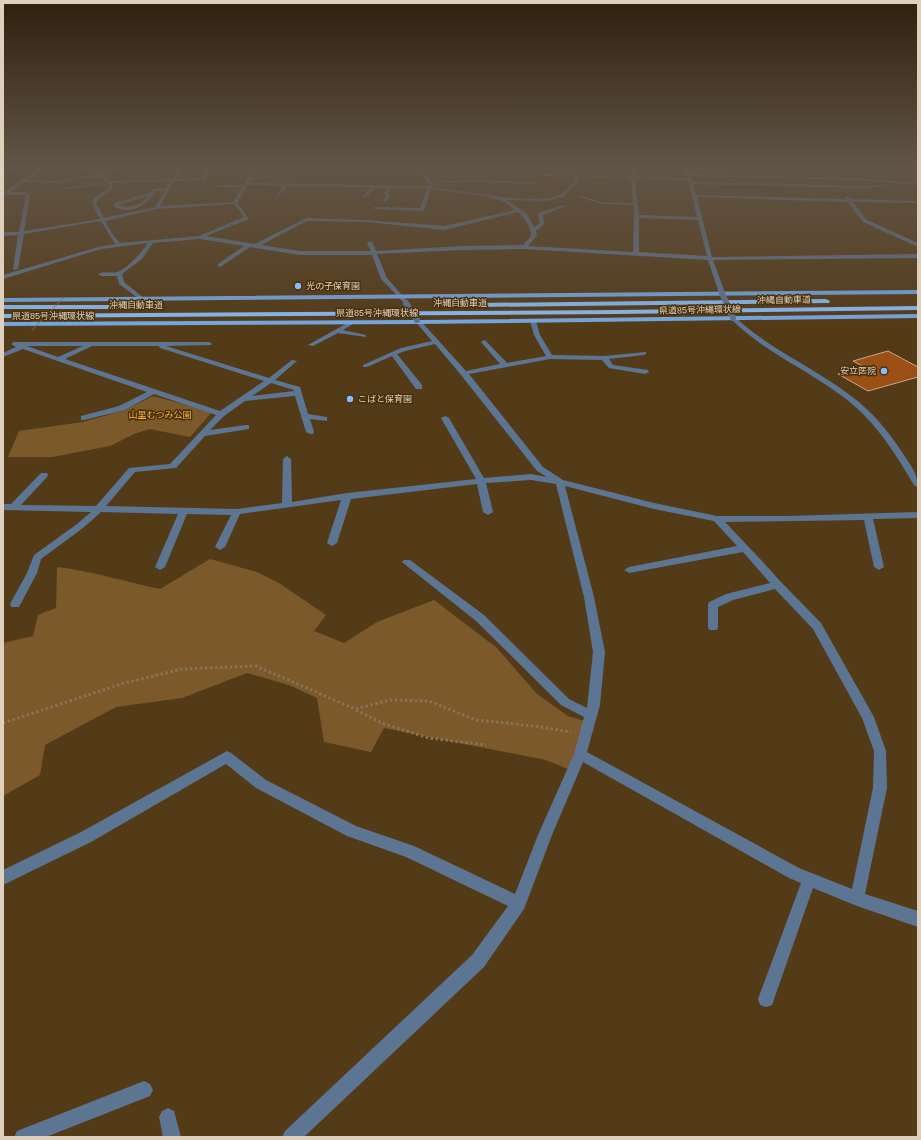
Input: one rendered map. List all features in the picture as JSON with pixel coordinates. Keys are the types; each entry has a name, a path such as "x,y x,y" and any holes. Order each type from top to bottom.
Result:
{"highway":[{"name":"沖縄自動車道","path":"466,305 918,300"},
{"name":"沖縄自動車道","path":"186,307 428,305"},
{"name":"沖縄自動車道","path":"3,307 162,307"},
{"name":"沖縄自動車道","path":"3,316 609,312 918,308"}],"main road":[{"name":"県道85号沖縄環状線","path":"3,300 918,292"},
{"name":"県道85号沖縄環状線","path":"3,324 533,321 918,316"}],"street":[{"path":"15,269 24,219"},
{"path":"3,234 21,233 102,219"},
{"path":"103,219 111,238 119,245"},
{"path":"200,237 244,219"},
{"path":"220,265 253,245 306,219"},
{"path":"312,219 367,221 444,228 481,219"},
{"path":"524,247 534,236 534,230 528,219"},
{"path":"534,230 542,224 541,219"},
{"path":"636,254 637,219"},
{"path":"700,219 710,258 722,293 733,318 740,326 773,350 835,388 862,408 893,443 918,485"},
{"path":"864,219 918,246"},
{"path":"3,277 119,245 152,240 200,237 300,253 372,253 462,248 524,247 710,258 918,256"},
{"path":"101,274 119,274 140,258 152,240"},
{"path":"210,245 221,240"},
{"path":"291,1137 478,961 518,904 545,834 580,754 591,715 600,652 589,597 560,482 540,469 464,373 418,321 402,297 384,279 372,253 370,243"},
{"path":"3,270 28,269"},
{"path":"119,274 121,282 142,299"},
{"path":"533,321 537,335 550,357"},
{"path":"311,345 353,322"},
{"path":"337,331 364,336"},
{"path":"366,366 404,349 437,342"},
{"path":"484,342 505,365"},
{"path":"209,344 14,344 221,414"},
{"path":"58,359 92,344"},
{"path":"153,344 297,389 310,432"},
{"path":"3,355 22,347"},
{"path":"393,353 419,387"},
{"path":"464,373 550,357 604,358 644,353"},
{"path":"604,358 611,367 645,372"},
{"path":"15,604 32,573 37,557 80,526 98,510 132,470 173,466 221,414 269,381 294,361"},
{"path":"609,376 611,367"},
{"path":"84,418 122,408 154,391"},
{"path":"242,400 298,393"},
{"path":"305,416 324,419"},
{"path":"445,418 481,481 488,512"},
{"path":"203,434 246,427"},
{"path":"287,459 287,505"},
{"path":"14,507 44,475"},
{"path":"3,507 237,512 347,496 530,477 560,482 654,506 717,519 789,519 918,514"},
{"path":"332,544 347,496"},
{"path":"160,567 184,511"},
{"path":"220,547 237,512"},
{"path":"868,516 879,567"},
{"path":"717,519 745,548 777,585 817,626 868,717 880,751 880,788 857,899"},
{"path":"629,570 745,548"},
{"path":"408,562 480,618 565,702 591,715"},
{"path":"713,627 713,605 730,597 777,585"},
{"path":"580,754 794,873 857,899 918,919"},
{"path":"3,878 86,837 227,757 261,784 352,831 409,851 518,904"},
{"path":"766,999 809,880"},
{"path":"23,1137 144,1090"},
{"path":"168,1117 172,1137"}],"path":[{"path":"32,330 64,297"},
{"path":"3,723 121,684 182,669 256,666 300,684 384,724 429,738 486,746"},
{"path":"355,709 390,700 429,701 476,720 534,726 586,734"}],"green space":[{"name":"山里むつみ公園","path":"153,396 212,412 190,437 150,429 134,434 110,446 52,457 8,457 19,431 83,422 125,410"},
{"path":"210,559 257,572 279,583 326,615 314,631 344,643 377,622 434,600 497,648 537,694 568,716 591,723 573,771 546,760 384,728 371,752 324,742 317,698 289,685 247,673 182,698 116,707 45,745 40,775 3,796 3,643 33,636 38,615 56,608 57,567 96,574 160,589"}],"building":[{"name":"安立医院","path":"888,351 918,367 918,377 868,391 838,374 864,367 853,361"}],"place":[{"name":"光の子保育園","path":"298,286"},
{"name":"安立医院","path":"884,371"},
{"name":"こばと保育園","path":"350,399"}]}
